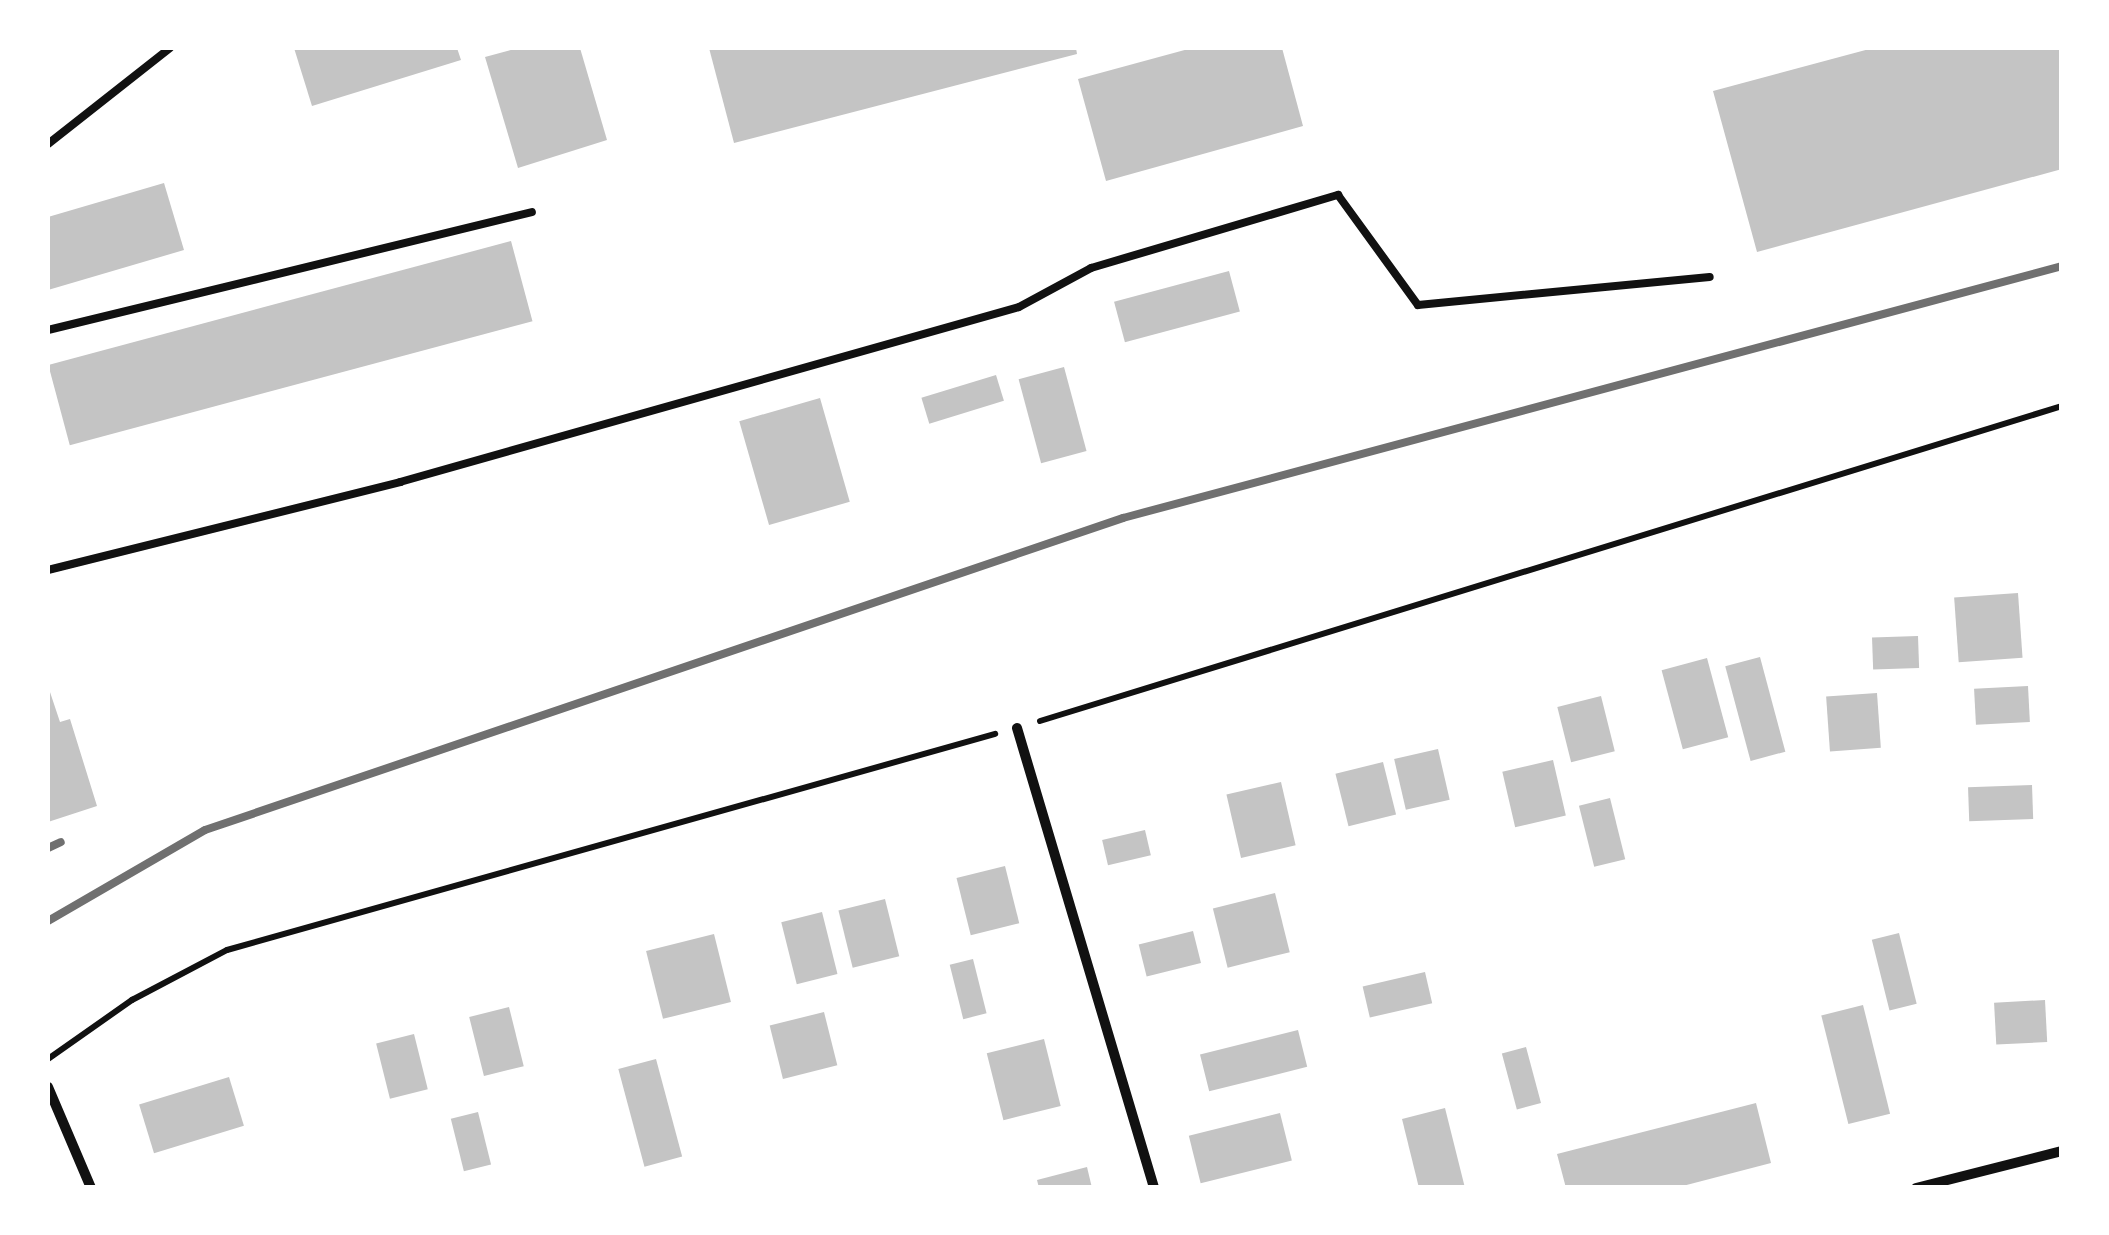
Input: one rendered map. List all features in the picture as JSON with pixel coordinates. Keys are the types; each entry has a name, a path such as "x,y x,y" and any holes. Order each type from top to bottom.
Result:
{"street":[{"path":"1018,728 1154,1188"},
{"path":"48,1087 91,1188"},
{"path":"1916,1188 2062,1151"}],"lane":[{"path":"48,144 170,48"},
{"path":"48,570 400,482 1019,308 1091,268 1338,195 1418,305 1710,276"},
{"path":"48,330 532,212"}],"path":[{"path":"48,1060 132,1000 227,950 1018,728 2062,406"}],"building":[{"path":"294,48 457,48 461,60 312,106"},
{"path":"518,48 580,48 607,140 518,168 485,57"},
{"path":"709,48 1076,48 1077,54 734,143"},
{"path":"1192,48 1282,48 1303,126 1106,181 1078,79"},
{"path":"1873,48 2062,48 2062,169 1757,252 1713,91"},
{"path":"164,183 184,250 48,290 48,217"},
{"path":"511,241 532,321 70,445 48,365"},
{"path":"1229,271 1240,312 1125,342 1114,302"},
{"path":"1064,367 1087,451 1041,463 1019,379"},
{"path":"996,375 1004,401 929,424 921,398"},
{"path":"820,398 850,502 769,525 739,421"},
{"path":"2018,593 2023,658 1959,662 1954,597"},
{"path":"1918,636 1919,668 1873,670 1872,638"},
{"path":"1760,657 1785,752 1751,761 1725,666"},
{"path":"1707,658 1728,737 1683,749 1662,670"},
{"path":"48,686 60,722 70,719 97,806 48,822"},
{"path":"2028,686 2030,722 1976,725 1974,689"},
{"path":"1877,693 1881,748 1830,751 1826,697"},
{"path":"1601,696 1615,751 1571,762 1557,707"},
{"path":"1438,749 1450,800 1406,810 1394,759"},
{"path":"1553,760 1566,816 1515,827 1502,772"},
{"path":"1383,762 1396,814 1349,826 1335,774"},
{"path":"1281,782 1296,845 1241,858 1226,795"},
{"path":"2032,785 2033,819 1969,821 1968,787"},
{"path":"1610,798 1625,859 1594,867 1579,806"},
{"path":"1145,830 1151,855 1108,865 1102,840"},
{"path":"1005,866 1019,923 971,935 956,878"},
{"path":"1275,893 1290,952 1228,968 1213,908"},
{"path":"885,899 899,956 853,968 838,911"},
{"path":"822,912 837,974 797,984 781,922"},
{"path":"1193,931 1201,963 1147,977 1139,945"},
{"path":"1899,933 1917,1004 1889,1011 1872,940"},
{"path":"714,934 731,1002 663,1019 646,951"},
{"path":"973,959 987,1013 963,1019 950,965"},
{"path":"1425,972 1432,1003 1370,1018 1363,986"},
{"path":"2045,1000 2047,1042 1996,1045 1994,1003"},
{"path":"1863,1005 1890,1114 1848,1124 1821,1015"},
{"path":"509,1007 524,1066 484,1076 469,1017"},
{"path":"824,1012 837,1065 783,1079 770,1026"},
{"path":"1298,1030 1307,1067 1209,1091 1200,1054"},
{"path":"414,1034 428,1089 390,1099 376,1043"},
{"path":"1044,1039 1061,1106 1003,1120 987,1053"},
{"path":"1526,1047 1541,1103 1517,1109 1502,1053"},
{"path":"656,1059 682,1157 644,1167 618,1069"},
{"path":"229,1077 244,1126 154,1153 139,1104"},
{"path":"1756,1103 1771,1163 1675,1188 1566,1188 1557,1154"},
{"path":"1445,1108 1465,1188 1419,1188 1402,1119"},
{"path":"478,1112 491,1164 464,1171 451,1119"},
{"path":"1280,1113 1292,1161 1201,1183 1189,1136"},
{"path":"1087,1167 1092,1188 1039,1188 1037,1180"}],"railway":[{"path":"48,921 205,830 1123,518 2062,266"},
{"path":"48,848 61,842"}]}
